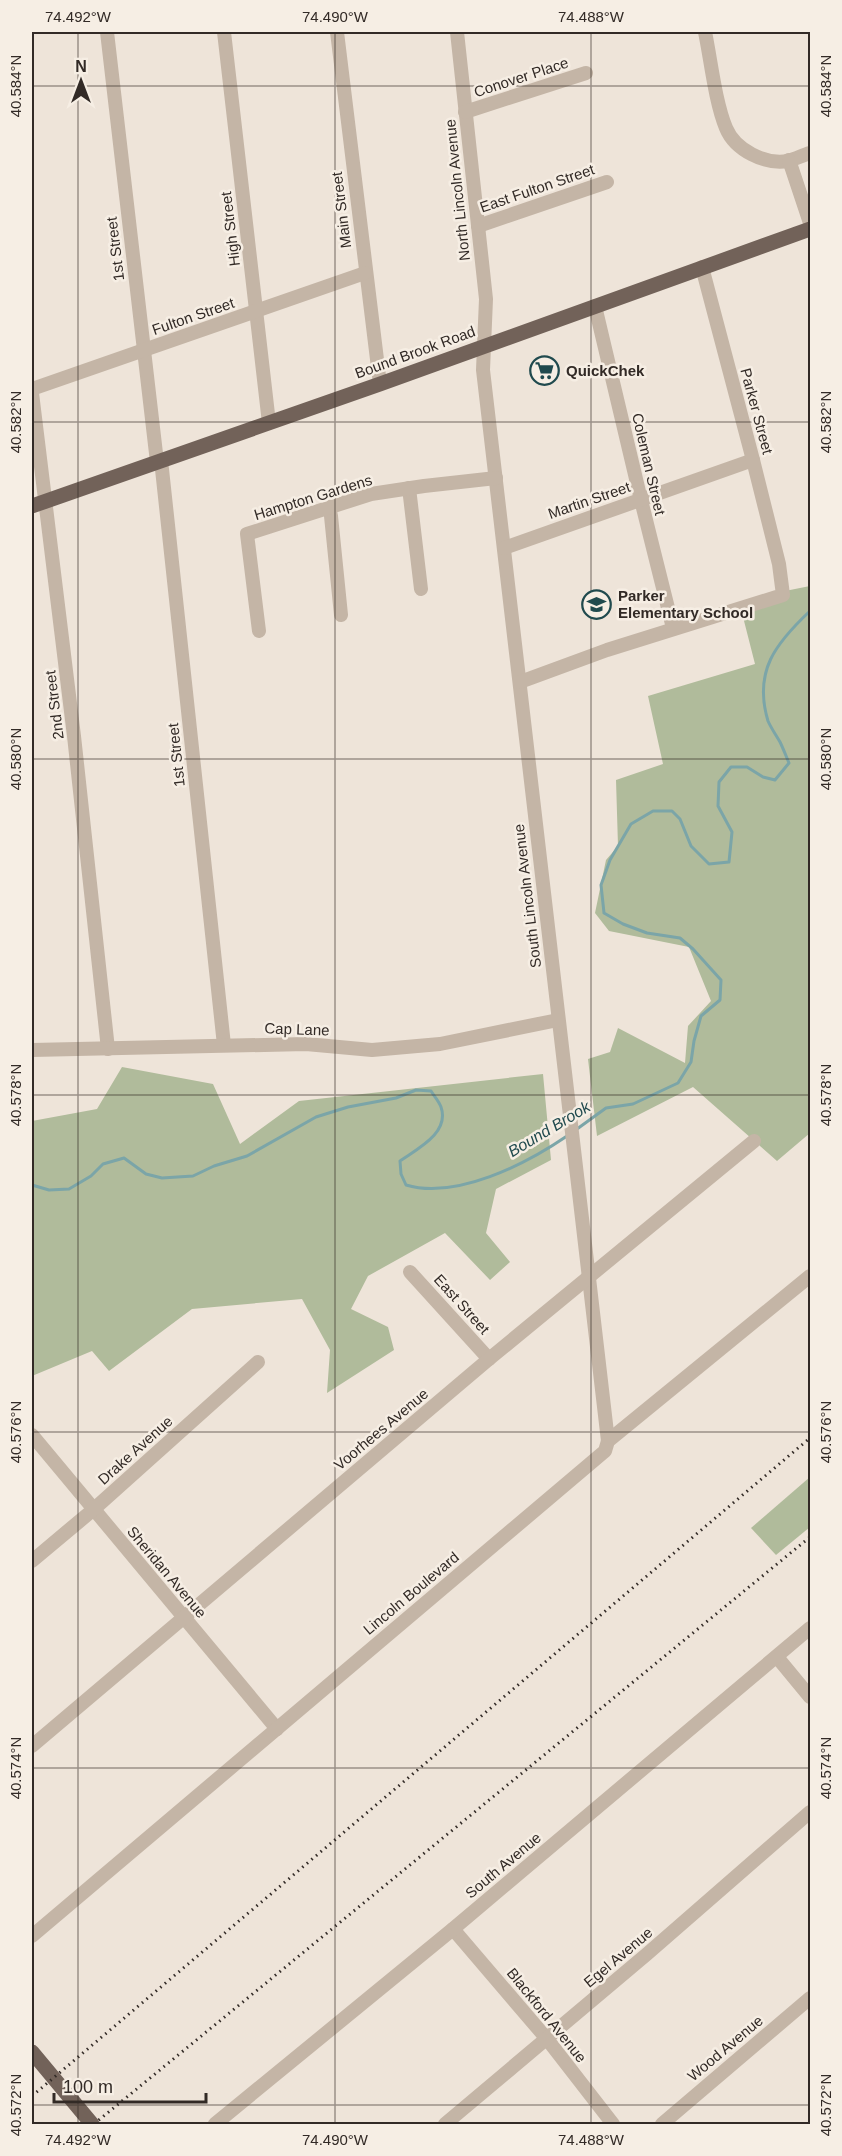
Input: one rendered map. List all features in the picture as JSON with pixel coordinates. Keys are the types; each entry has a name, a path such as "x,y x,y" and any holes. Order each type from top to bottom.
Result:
{"main road":[{"name":"Bound Brook Road","path":"39,503 380,384 810,229"},
{"path":"32,2052 92,2124"}],"street":[{"name":"1st Street","path":"107,32 159,461 224,1045"},
{"name":"High Street","path":"224,32 269,423"},
{"name":"Main Street","path":"338,32 380,384"},
{"name":"North Lincoln Avenue","path":"457,32 486,299 484,346"},
{"path":"705,32 720,110 726,129 734,141 762,159 789,160 810,153"},
{"name":"Conover Place","path":"465,112 586,73"},
{"path":"789,160 810,224"},
{"name":"East Fulton Street","path":"478,226 607,182"},
{"name":"Parker Street","path":"674,628 783,595 779,564 702,267"},
{"name":"Fulton Street","path":"32,391 365,273"},
{"name":"Coleman Street","path":"595,306 674,628"},
{"name":"South Lincoln Avenue","path":"484,346 483,370 608,1441"},
{"name":"2nd Street","path":"32,391 39,503 74,736 108,1049"},
{"name":"Martin Street","path":"504,548 753,460"},
{"name":"Hampton Gardens","path":"259,631 247,534 371,494 496,478"},
{"path":"409,488 422,589"},
{"path":"328,507 331,516 341,615"},
{"path":"520,682 674,628"},
{"name":"Cap Lane","path":"32,1050 306,1044 372,1050 440,1044 558,1020"},
{"name":"Voorhees Avenue","path":"32,1746 489,1359 754,1141"},
{"name":"East Street","path":"410,1272 489,1359"},
{"name":"Lincoln Boulevard","path":"32,1936 604,1451 608,1441 810,1276"},
{"name":"Drake Avenue","path":"32,1561 94,1509 258,1362"},
{"name":"Sheridan Avenue","path":"32,1435 277,1729"},
{"name":"South Avenue","path":"215,2124 453,1929 810,1628"},
{"path":"777,1657 810,1697"},
{"name":"Egel Avenue","path":"445,2124 810,1812"},
{"name":"Blackford Avenue","path":"453,1929 547,2038 613,2124"},
{"name":"Wood Avenue","path":"662,2124 810,1998"}],"green space":[{"path":"810,586 810,1133 777,1161 693,1087 597,1136 588,1059 610,1052 618,1028 685,1063 688,1026 711,1001 689,947 609,931 595,913 606,860 618,846 616,780 663,764 648,696 755,664 742,613 770,594"},
{"path":"122,1067 213,1084 240,1144 299,1101 543,1074 551,1160 496,1189 486,1233 510,1262 490,1280 445,1233 368,1276 351,1309 388,1327 394,1350 327,1393 330,1350 302,1299 192,1309 109,1371 92,1351 32,1376 32,1121 97,1109"},
{"path":"810,1477 810,1527 776,1555 751,1528"}],"waterway":[{"name":"Bound Brook","path":"577,1129 606,1108 633,1104 678,1083 691,1062 701,1016 720,1000 721,980 680,938 647,933 623,924 604,913 601,885 610,860 631,824 653,811 672,811 680,819 691,846 709,864 729,862 732,832 718,806 719,782 731,767 747,767 763,777 775,780 789,763 768,721 763,687 771,659 778,647 810,611"},
{"name":"Bound Brook","path":"32,1185 49,1190 69,1189 91,1176 103,1164 124,1158 146,1174 162,1178 193,1176 214,1166 247,1156 316,1117 348,1107 396,1098 416,1090 431,1091 440,1105 443,1116 441,1125 430,1139 400,1161 401,1174 406,1185 446,1188 490,1177 532,1158 567,1136"}],"railway":[{"path":"32,2096 810,1438"},
{"path":"94,2124 810,1537"}],"place":[{"name":"QuickChek","path":"545,370"},
{"name":"Parker Elementary School","path":"597,604"}]}
